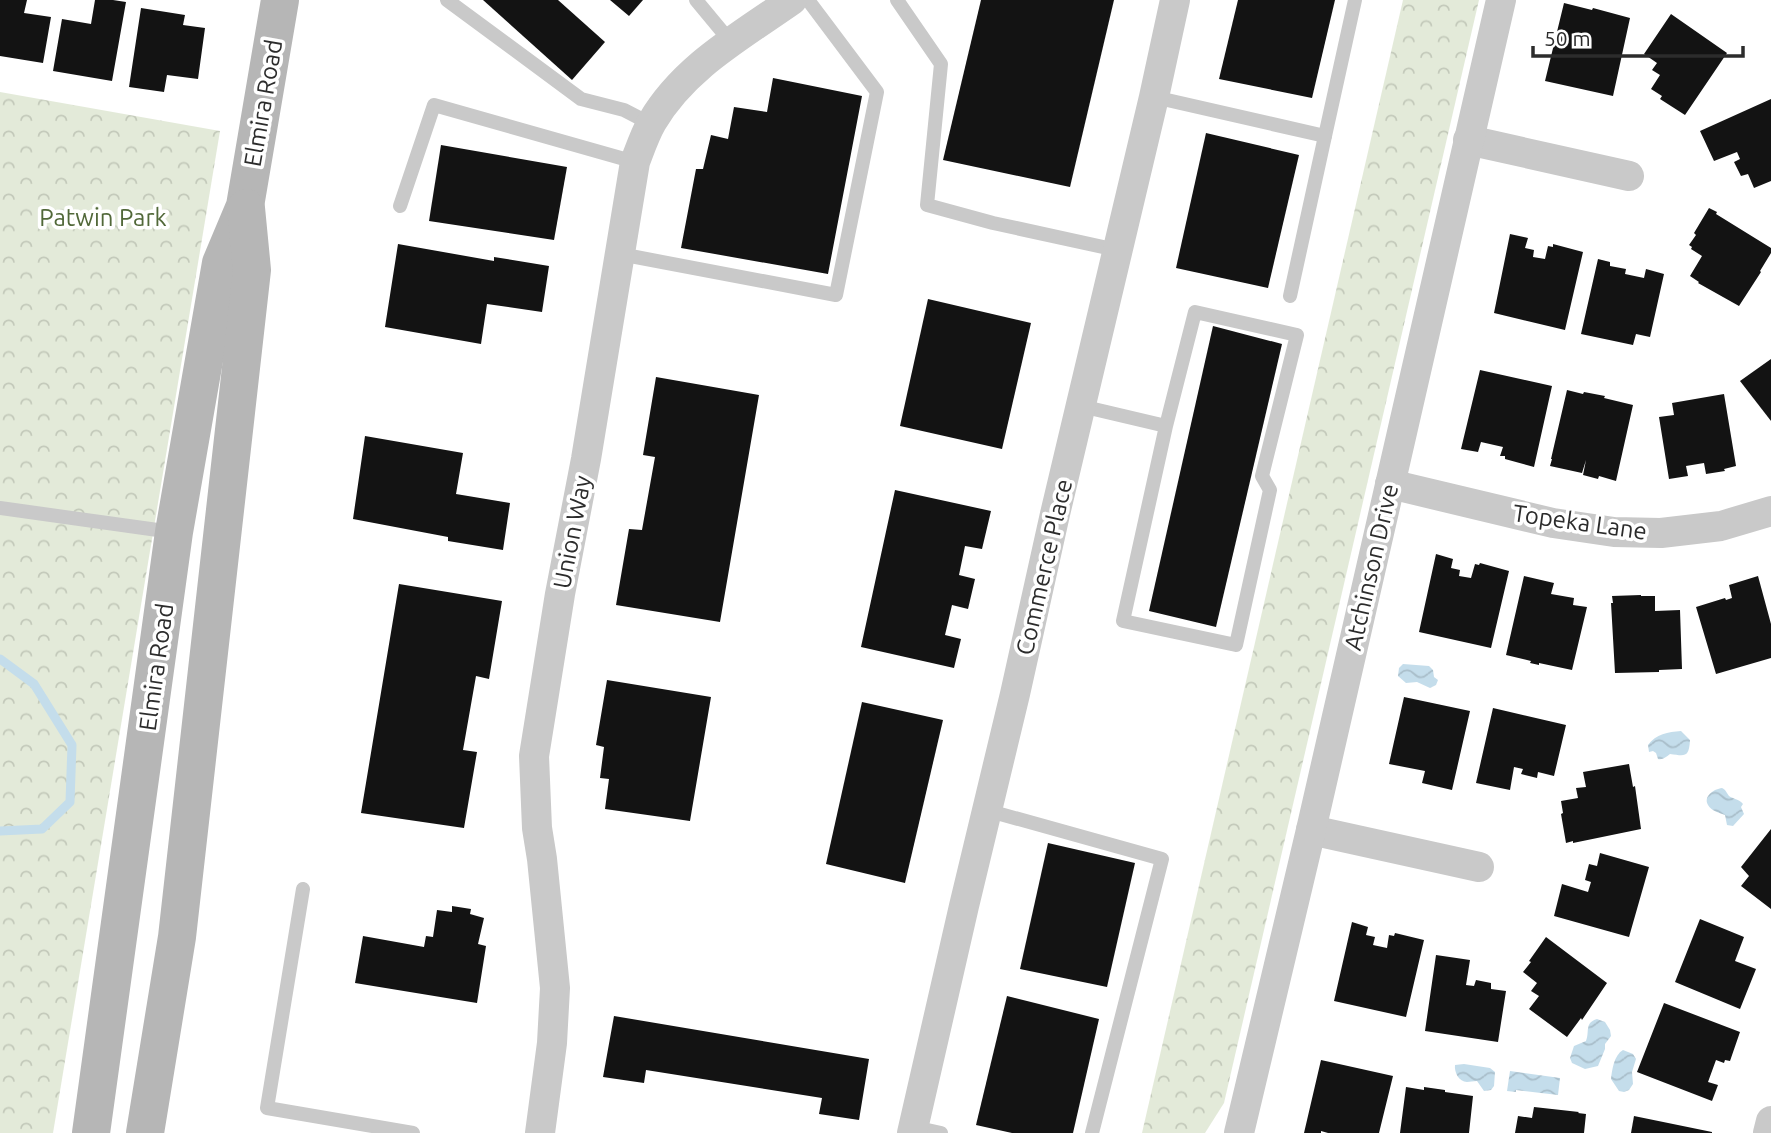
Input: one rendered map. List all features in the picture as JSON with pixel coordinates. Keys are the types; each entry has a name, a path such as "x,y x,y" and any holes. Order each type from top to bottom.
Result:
{"main road":[{"name":"Elmira Road","path":"91,1133 174,532 221,263 245,206 280,0"},
{"name":"Elmira Road","path":"145,1133 177,937 252,270 245,206"}],"street":[{"name":"Commerce Place","path":"922,1131 986,810 1175,0"},
{"name":"Atchinson Drive","path":"1239,1133 1501,0"},
{"name":"Union Way","path":"540,1133 552,1043 555,988 537,828 534,755 635,162 650,124 669,96 696,68 774,5"},
{"path":"1468,140 1629,176"},
{"name":"Topeka Lane","path":"1390,484 1553,523 1614,532 1661,533 1721,526 1771,511"},
{"path":"1311,830 1479,867"},
{"path":"1768,1133 1771,1121"}],"lane":[{"path":"447,0 581,99 624,110 650,124"},
{"path":"696,0 730,41"},
{"path":"621,254 836,295 877,92 808,0"},
{"path":"897,0 941,64 927,205 993,223 1117,250"},
{"path":"1290,296 1355,0"},
{"path":"1154,97 1325,136"},
{"path":"400,206 435,105 635,162"},
{"path":"1195,312 1297,335 1262,476 1270,490 1236,645 1123,621 1166,426 1195,312"},
{"path":"1081,406 1166,426"},
{"path":"0,508 174,532"},
{"path":"986,810 1162,859 1092,1133"},
{"path":"303,889 267,1108 413,1133"}],"green space":[{"path":"1403,0 1479,0 1224,1103 1205,1133 1142,1133"},
{"name":"Patwin Park","path":"0,92 220,131 53,1133 0,1133"}],"water":[{"path":"1403,664 1429,666 1438,680 1436,685 1430,688 1417,682 1406,683 1398,676 1399,668"},
{"path":"1681,731 1690,740 1687,753 1670,754 1658,759 1656,753 1649,752 1648,745 1655,738"},
{"path":"1722,788 1729,796 1743,804 1741,807 1744,814 1733,826 1727,825 1725,815 1711,809 1707,802 1710,793"},
{"path":"1597,1019 1605,1022 1611,1036 1605,1044 1598,1066 1585,1069 1572,1063 1570,1058 1574,1046 1586,1041 1590,1023"},
{"path":"1623,1050 1633,1054 1636,1059 1632,1072 1633,1084 1624,1092 1619,1091 1611,1079 1616,1059"},
{"path":"1455,1065 1490,1068 1495,1072 1491,1090 1484,1091 1477,1081 1464,1082 1459,1078"},
{"path":"1510,1071 1560,1078 1558,1095 1507,1091"}],"building":[{"path":"0,0 27,0 24,13 51,17 43,63 0,56"},
{"path":"95,0 126,2 112,81 53,71 62,19 91,24"},
{"path":"483,0 558,0 605,42 572,80"},
{"path":"610,0 643,0 629,16"},
{"path":"981,0 1114,0 1070,187 943,160"},
{"path":"1238,0 1335,0 1312,98 1219,79"},
{"path":"1564,3 1630,18 1613,96 1545,81"},
{"path":"141,8 185,15 183,25 205,28 198,79 167,75 164,92 129,87"},
{"path":"1671,14 1727,53 1685,115 1660,99 1662,96 1651,89 1660,75 1652,70 1657,63 1644,54"},
{"path":"773,78 862,96 828,274 681,248 696,169 703,169 711,135 728,139 734,107 767,112"},
{"path":"1771,99 1771,181 1754,188 1748,174 1741,176 1734,162 1740,159 1737,152 1714,161 1700,131"},
{"path":"1206,133 1299,155 1268,288 1176,268"},
{"path":"441,145 567,167 554,240 429,221"},
{"path":"1709,208 1771,248 1761,272 1739,306 1690,276 1702,256 1689,245"},
{"path":"1510,234 1528,238 1525,248 1534,250 1533,257 1545,259 1548,246 1553,247 1553,244 1583,252 1565,330 1494,313"},
{"path":"398,244 494,261 494,257 549,266 542,312 487,304 481,344 385,327"},
{"path":"1598,259 1610,262 1610,266 1626,269 1625,274 1644,278 1646,269 1664,274 1650,337 1636,334 1633,345 1581,334"},
{"path":"928,299 1031,323 1002,449 900,426"},
{"path":"1213,326 1282,344 1216,627 1149,611"},
{"path":"1771,359 1771,421 1740,381"},
{"path":"1480,370 1552,386 1534,467 1500,456 1503,447 1481,442 1478,452 1461,449"},
{"path":"656,377 759,395 720,622 616,605 629,529 642,530 655,457 643,455"},
{"path":"1567,390 1605,396 1604,398 1633,405 1616,481 1583,475 1586,460 1582,473 1550,466"},
{"path":"1724,394 1736,466 1706,474 1704,463 1686,466 1688,476 1669,479 1659,417 1674,415 1672,403"},
{"path":"365,436 463,453 456,494 510,503 503,550 448,541 448,537 353,519"},
{"path":"895,490 991,511 982,549 965,546 959,575 975,579 968,609 952,605 945,635 961,639 954,668 861,647"},
{"path":"1436,554 1453,559 1451,568 1460,570 1459,576 1471,578 1475,564 1480,563 1509,571 1491,648 1419,632"},
{"path":"1524,576 1554,583 1551,594 1574,598 1573,605 1587,607 1572,670 1530,663 1531,661 1506,655"},
{"path":"1758,576 1771,624 1771,658 1716,674 1696,607 1732,598 1729,585"},
{"path":"399,584 502,601 489,679 476,676 463,750 477,752 464,828 361,813"},
{"path":"1612,596 1655,596 1655,611 1680,610 1682,669 1615,673"},
{"path":"607,680 711,697 690,821 605,809 609,779 600,778 604,747 596,745"},
{"path":"1404,697 1470,711 1452,790 1422,783 1425,771 1389,764"},
{"path":"862,702 943,720 905,883 826,864"},
{"path":"1493,708 1566,725 1554,776 1538,772 1537,778 1521,774 1523,769 1514,767 1510,790 1476,783"},
{"path":"1629,764 1641,829 1566,843 1561,801 1578,798 1576,788 1586,787 1583,772"},
{"path":"1771,829 1771,909 1741,886 1749,876 1741,867"},
{"path":"1048,843 1135,863 1107,987 1020,969"},
{"path":"1600,853 1649,867 1629,937 1554,916 1562,884 1588,892 1591,882 1585,880 1589,864 1597,866"},
{"path":"452,906 471,909 470,914 484,918 478,944 486,946 477,1003 355,983 363,936 424,947 426,936 433,937 437,910 452,912"},
{"path":"1700,919 1744,937 1735,961 1756,969 1740,1009 1675,982"},
{"path":"1352,922 1368,927 1366,935 1375,937 1373,945 1387,948 1389,935 1394,936 1395,933 1424,940 1406,1017 1334,1001"},
{"path":"1546,937 1607,983 1567,1037 1529,1009 1539,996 1531,991 1537,983 1523,972"},
{"path":"1436,955 1470,960 1466,985 1474,986 1476,980 1491,983 1491,989 1506,991 1498,1042 1425,1031"},
{"path":"1007,996 1099,1019 1073,1133 1012,1133 976,1125"},
{"path":"1664,1003 1740,1032 1730,1061 1725,1060 1724,1063 1716,1060 1708,1082 1718,1085 1712,1101 1637,1072"},
{"path":"614,1016 869,1059 859,1120 819,1114 822,1098 646,1070 644,1083 603,1077"},
{"path":"1321,1060 1393,1076 1379,1133 1304,1133"},
{"path":"1406,1087 1424,1090 1424,1087 1473,1096 1469,1133 1400,1133"},
{"path":"1534,1107 1586,1114 1584,1133 1515,1133 1518,1116 1532,1118"},
{"path":"1634,1116 1712,1132 1712,1133 1631,1133"}],"waterway":[{"path":"0,659 34,684 72,745 70,802 42,829 0,831"}]}
